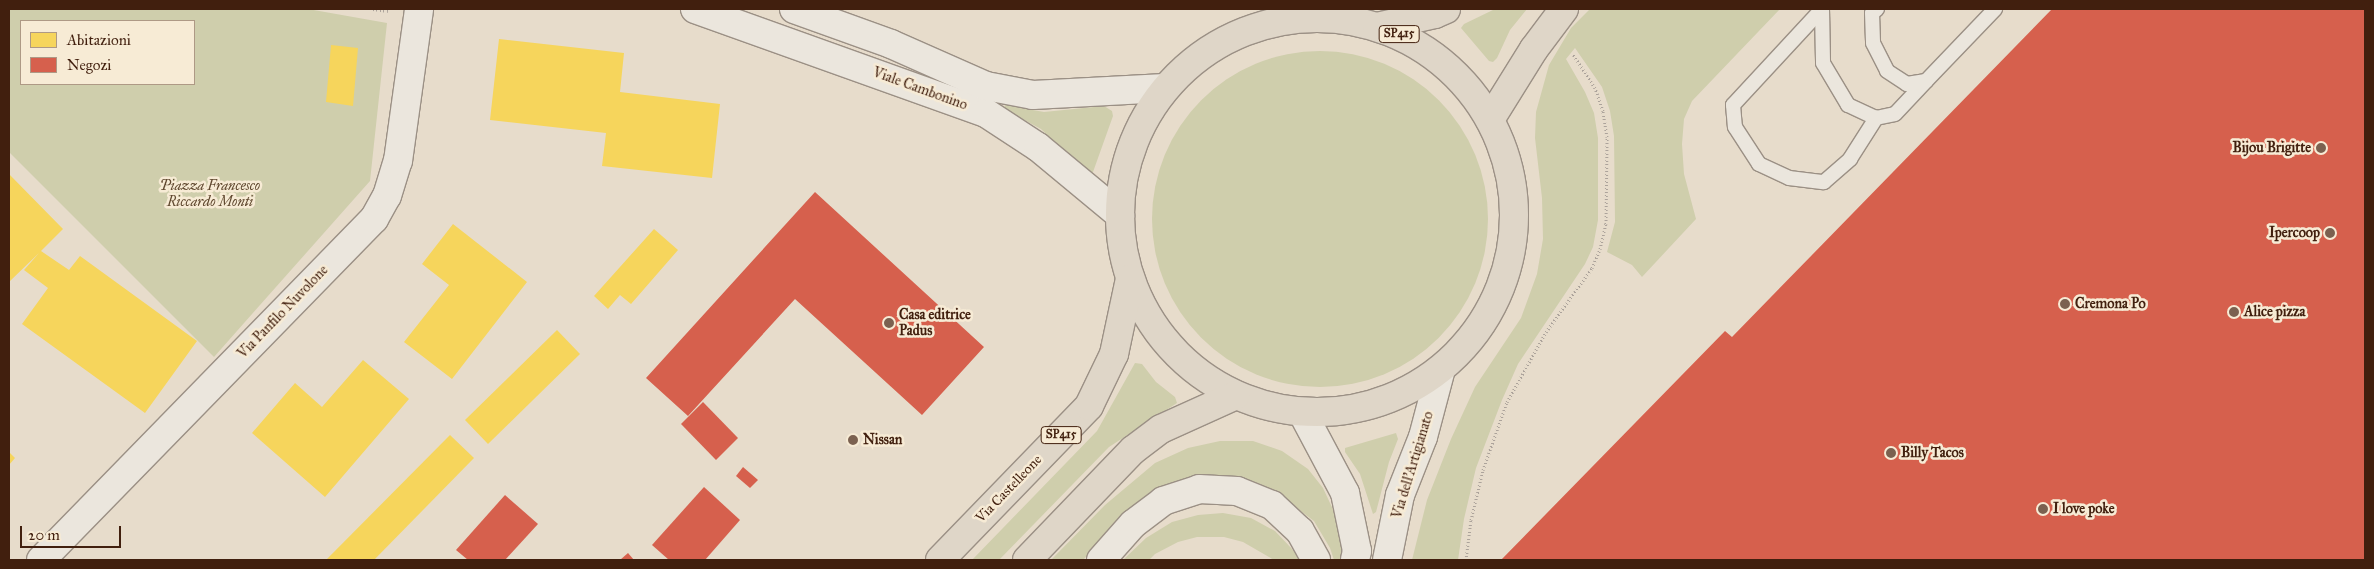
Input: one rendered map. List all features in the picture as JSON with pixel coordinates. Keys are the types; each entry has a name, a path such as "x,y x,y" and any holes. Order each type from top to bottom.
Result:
{"main road":[{"name":"SP415","path":"1377,27 1435,14 1446,9"},
{"path":"1490,118 1534,49 1564,9"},
{"name":"SP415","path":"1298,17 1350,19 1377,27 1412,40 1446,64 1466,84 1490,118 1503,146 1511,176 1514,215 1514,238 1508,268 1497,297 1482,324 1463,348 1441,369 1416,386 1370,405 1331,412 1302,412 1257,403 1236,395 1208,380 1182,360 1166,342 1143,308 1130,279 1122,247 1120,215 1124,170 1140,126 1165,88 1202,53 1248,28 1298,17"},
{"name":"Via Castelleone","path":"940,560 1088,406 1114,354 1130,279"},
{"path":"1027,560 1133,450 1160,429 1236,395"}],"street":[{"name":"Via Panfilo Nuvolone","path":"41,560 374,219 388,196 398,161 419,9"},
{"name":"Viale Cambonino","path":"695,9 986,113 1038,148 1120,215"},
{"name":"Viale Cambonino","path":"794,9 891,44 986,86 1034,95 1165,88"},
{"name":"Via dell'Artigianato","path":"1387,560 1400,495 1423,437 1441,369"},
{"path":"1302,412 1345,493 1357,551 1355,560"},
{"path":"1101,560 1133,524 1163,501 1199,489 1237,491 1272,505 1300,531 1316,560"}],"lane":[{"path":"1822,9 1733,105 1735,127 1759,164 1789,178 1824,182 1850,159 1876,118"},
{"path":"1822,9 1823,63 1848,105 1876,118 1895,114 1994,9"},
{"path":"1876,9 1872,13 1873,43 1887,71 1907,84 1926,80"}],"path":[{"path":"1466,560 1471,520 1483,470 1507,402 1546,332 1592,268 1600,248 1606,224 1607,137 1603,111 1595,88 1573,54"}],"green space":[{"name":"Piazza Francesco Riccardo Monti","path":"9,9 308,9 387,23 370,181 214,357 9,152"},
{"path":"1495,9 1527,9 1510,30 1497,58 1493,62 1489,61 1461,28 1464,24"},
{"path":"1590,9 1780,9 1692,101 1684,119 1682,144 1684,174 1696,219 1642,277 1632,265 1607,252 1615,222 1614,136 1610,111 1602,87 1575,48 1566,59 1585,92 1594,113 1598,138 1598,220 1593,247 1585,264 1518,364 1502,400 1476,468 1464,519 1458,560 1412,560 1427,500 1451,439 1475,387 1521,318 1537,274 1543,239 1542,198 1535,138 1536,112 1549,65 1571,28"},
{"path":"1303,51 1337,51 1369,58 1399,70 1427,89 1450,112 1460,125 1476,155 1488,202 1488,236 1485,252 1476,283 1469,298 1450,326 1427,349 1399,368 1369,380 1337,387 1303,387 1271,380 1241,368 1213,349 1190,326 1171,298 1159,268 1152,236 1152,202 1159,170 1171,140 1190,112 1213,89 1241,70 1271,58"},
{"path":"1005,105 1044,112 1104,106 1112,111 1113,116 1093,172 1086,173 1041,129 1004,109"},
{"path":"1135,363 1142,364 1156,382 1175,397 1177,403 1109,447 999,560 972,560 1097,431"},
{"path":"1396,433 1398,439 1389,462 1376,512 1373,514 1360,474 1345,452 1345,448"},
{"path":"1220,441 1253,441 1282,451 1308,469 1323,488 1337,518 1343,542 1344,560 1334,560 1330,548 1314,521 1279,495 1240,481 1124,518 1083,560 1051,560 1105,505 1155,463 1188,448"},
{"path":"1223,513 1251,518 1275,531 1300,560 1274,560 1243,542 1224,537 1197,537 1178,542 1155,554 1149,560 1123,560 1146,538 1172,522 1198,515"}],"building: Abitazioni":[{"path":"499,39 624,53 620,92 720,104 712,178 602,166 606,133 490,120"},
{"path":"331,45 358,48 353,106 326,102"},
{"path":"9,174 63,229 41,251 69,270 80,256 197,341 145,413 22,324 48,288 24,270 39,253 9,282"},
{"path":"453,224 527,282 452,379 404,342 449,285 422,264"},
{"path":"654,229 678,250 631,304 620,295 608,309 594,296"},
{"path":"557,330 580,354 488,444 465,420"},
{"path":"363,360 409,399 325,497 252,433 295,383 322,407"},
{"path":"450,435 474,458 374,560 326,560"},
{"path":"9,452 15,458 9,465"}],"building: Negozi":[{"name":"Cremona Po","path":"2052,9 2365,9 2365,560 1501,560 1725,331 1732,337"},
{"name":"Casa editrice Padus","path":"815,192 984,347 922,415 795,299 688,416 646,378"},
{"path":"703,402 738,438 716,460 681,424"},
{"path":"743,467 758,480 750,488 736,476"},
{"path":"704,487 740,520 705,560 669,560 652,545"},
{"path":"505,495 538,524 505,560 468,560 456,550"},
{"path":"628,553 634,560 620,560"}],"place":[{"name":"Bijou Brigitte","path":"2321,148"},
{"name":"Ipercoop","path":"2330,233"},
{"name":"Cremona Po","path":"2065,304"},
{"name":"Alice pizza","path":"2234,312"},
{"name":"Casa editrice Padus","path":"889,323"},
{"name":"Nissan","path":"853,440"},
{"name":"Billy Tacos","path":"1891,453"},
{"name":"I love poke","path":"2043,509"}]}
